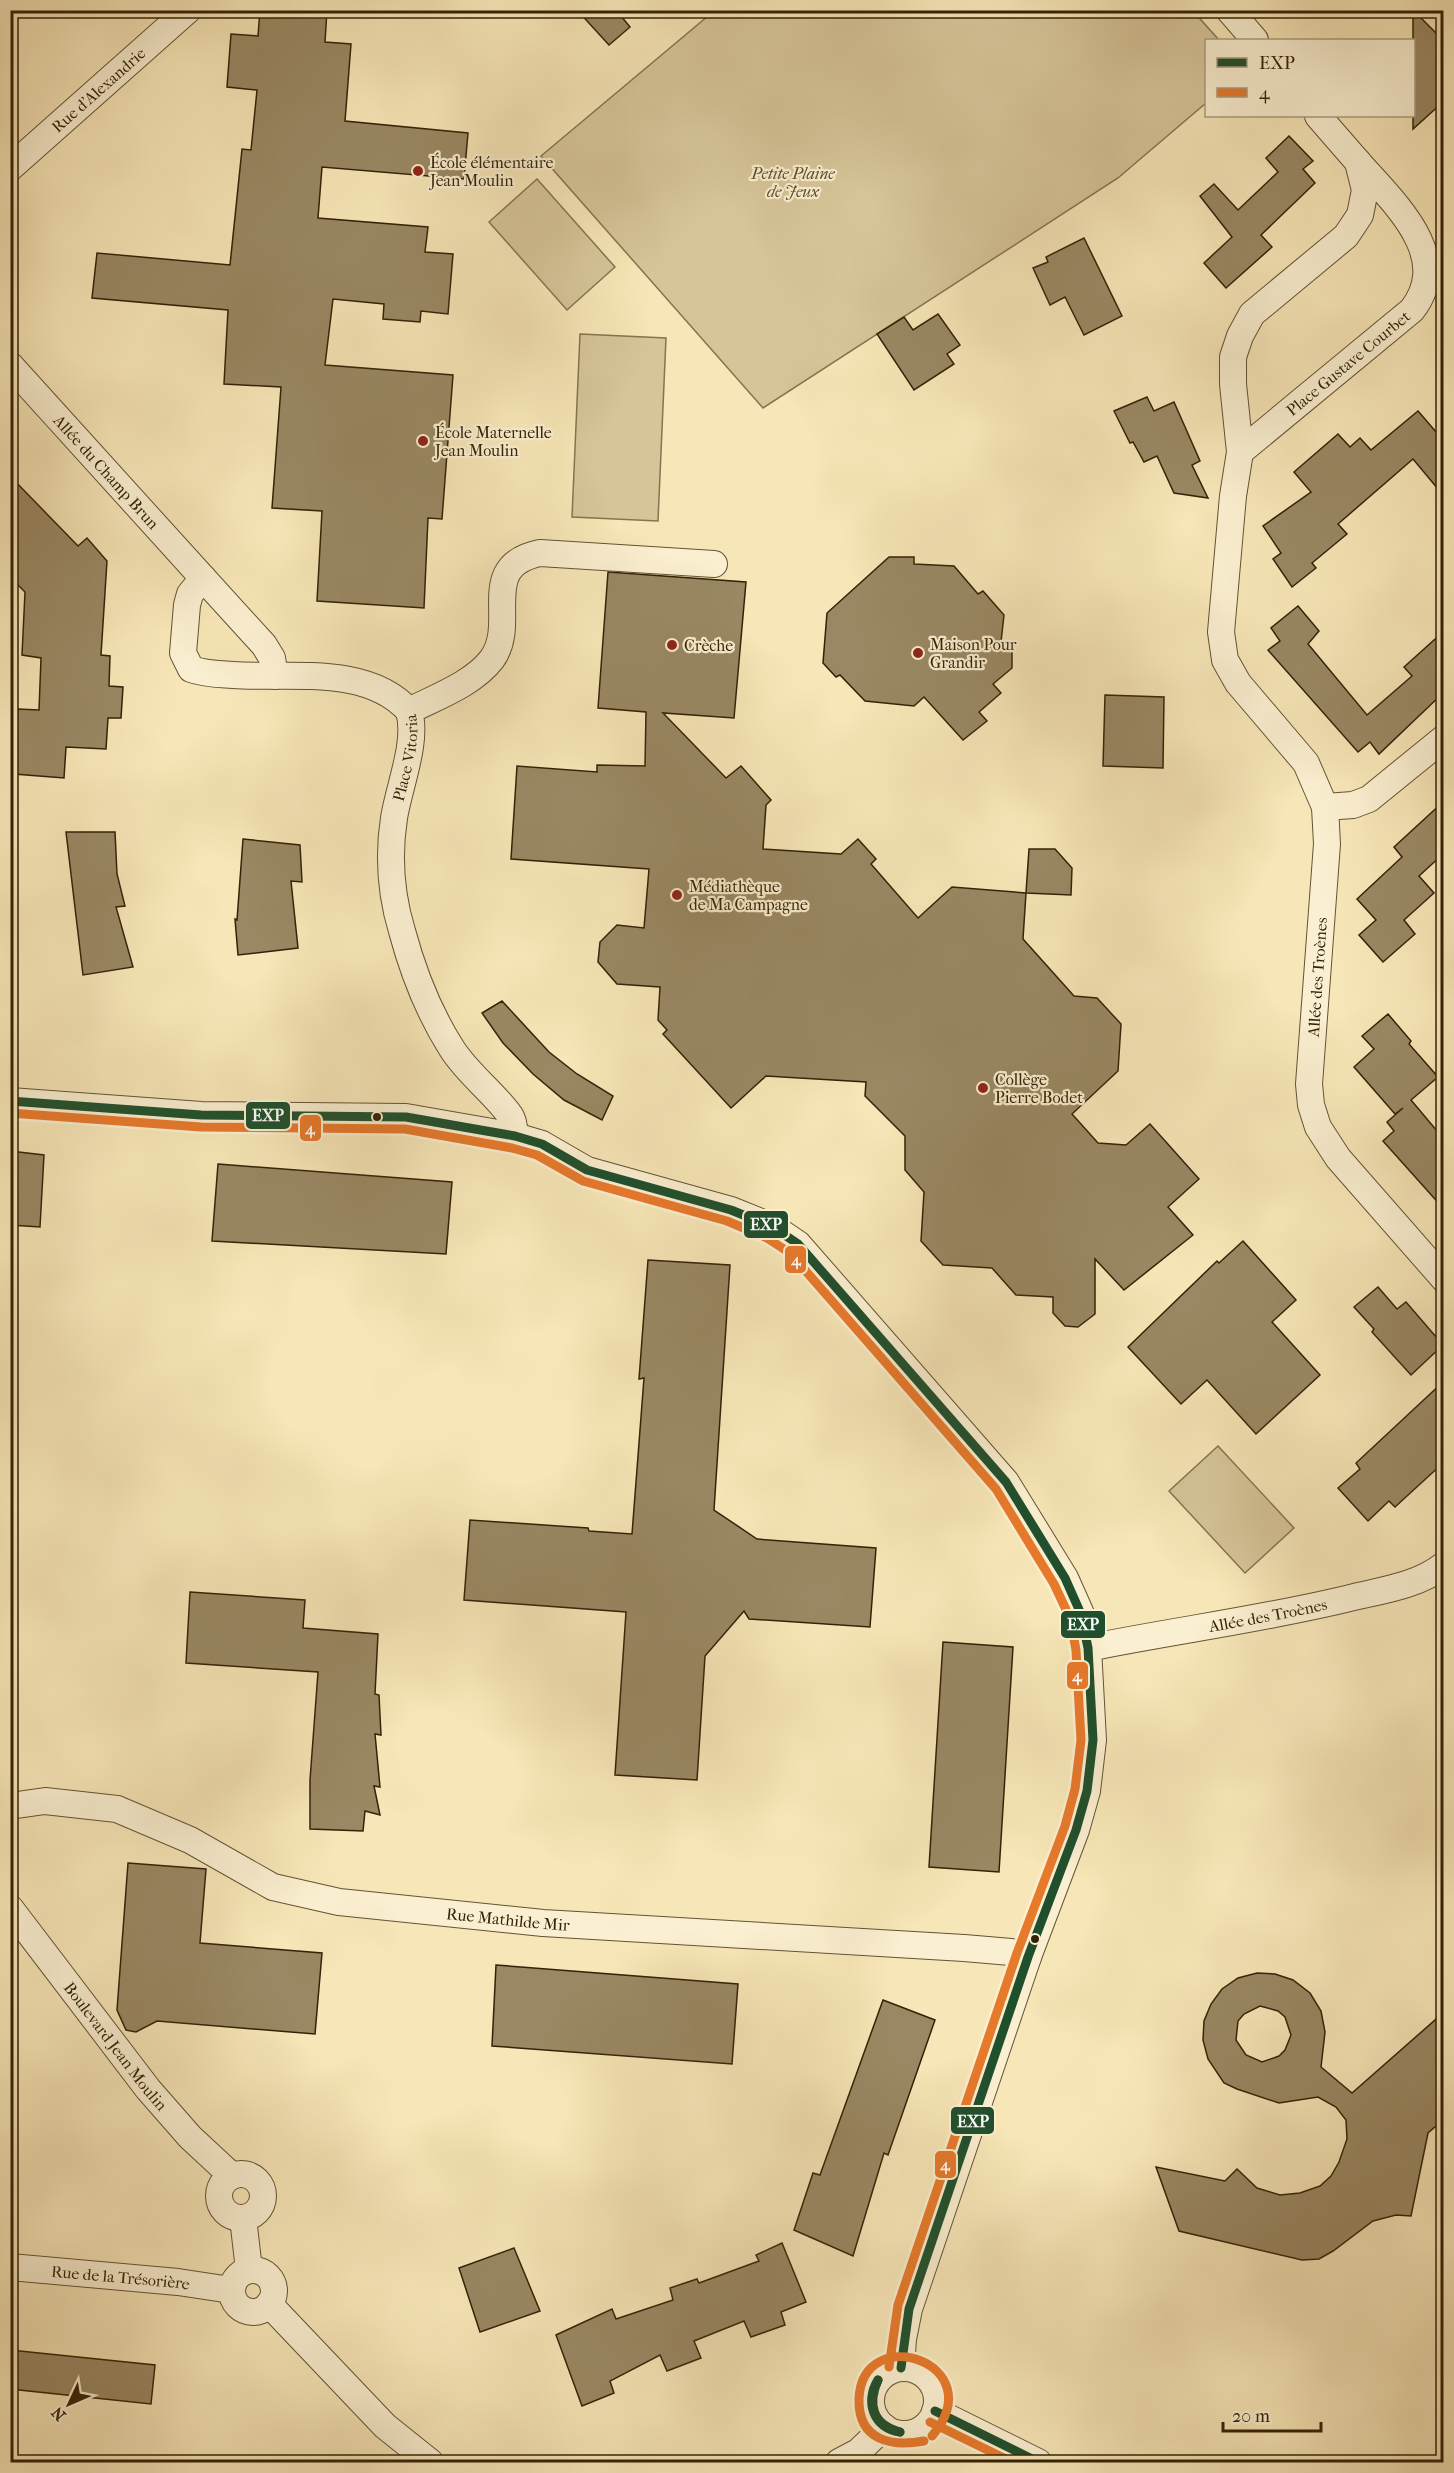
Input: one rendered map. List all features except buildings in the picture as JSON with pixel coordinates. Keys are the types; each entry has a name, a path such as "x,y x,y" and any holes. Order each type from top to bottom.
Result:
{"street":[{"name":"Rue d'Alexandrie","path":"10,168 188,10"},
{"path":"1229,10 1254,39"},
{"path":"1240,452 1233,384 1233,357 1240,336 1252,314 1346,236 1360,215 1365,190 1358,162 1319,117"},
{"name":"Place Gustave Courbet","path":"1240,452 1412,310 1424,298 1431,282 1432,262 1424,243 1413,225 1358,162"},
{"name":"Allée du Champ Brun","path":"10,365 264,645 272,658 275,676"},
{"name":"Allée des Troènes","path":"1240,452 1233,496 1221,632 1226,660 1238,683 1306,763 1325,807 1327,844 1309,1084 1311,1105 1318,1127 1338,1158 1443,1280"},
{"name":"Place Vitoria","path":"515,1136 509,1114 476,1079 453,1049 433,1013 414,970 396,908 391,862 394,821 411,740 413,723 410,711 475,675 491,660 499,647 502,633 502,586 513,564 524,556 540,553 714,564"},
{"path":"202,578 190,594 187,606 183,653 185,662 191,669 199,672 335,678 357,682 383,691 400,701 410,711"},
{"path":"1325,807 1353,805 1369,799 1443,738"},
{"path":"10,1101 201,1115 406,1117 515,1136 542,1144 595,1173 731,1210 773,1227 798,1244 1006,1482 1038,1530 1082,1614 1088,1648 1093,1740 1087,1791 1059,1878 1028,1957 909,2309 903,2339 901,2368"},
{"name":"Allée des Troènes","path":"1088,1648 1295,1611 1404,1585 1436,1572 1443,1565"},
{"name":"Rue Mathilde Mir","path":"10,1806 45,1801 117,1809 190,1840 273,1887 339,1902 543,1923 964,1948 1011,1952 1028,1957"},
{"name":"Boulevard Jean Moulin","path":"10,1908 148,2089 190,2137 232,2176 223,2183 219,2199 226,2212 243,2218 249,2270"},
{"name":"Rue de la Trésorière","path":"10,2266 177,2282 231,2290"},
{"path":"249,2270 261,2271 270,2278 274,2293 269,2304 256,2312 245,2311 234,2301 231,2290 235,2278 249,2270"},
{"path":"269,2304 384,2426 430,2463"},
{"path":"901,2368 912,2369 930,2380 937,2400 935,2411 930,2421 912,2433 900,2433 884,2427 874,2415 872,2394 882,2376 901,2368"},
{"path":"935,2411 1038,2463"},
{"path":"839,2463 858,2452 884,2427"}],"green space":[{"name":"Petite Plaine de Jeux","path":"714,11 1193,11 1218,39 1205,39 1205,104 1118,178 763,408 541,156"},
{"path":"537,179 615,267 567,310 489,222"},
{"path":"580,334 666,338 658,521 572,517"},
{"path":"1218,1446 1294,1528 1245,1573 1169,1491"}],"transit line":[{"name":"EXP","path":"10,1101 201,1115 406,1117 515,1136 542,1144 587,1170 731,1210 773,1227 798,1244 1006,1482 1065,1578 1081,1614 1088,1648 1093,1740 1087,1791 1076,1830 1028,1957 909,2309 901,2368"},
{"name":"4","path":"10,1113 201,1127 405,1129 512,1148 537,1155 583,1181 727,1221 767,1238 790,1253 996,1489 1054,1584 1070,1618 1076,1650 1081,1740 1075,1789 1065,1826 1017,1953 898,2305 889,2367"},
{"name":"4","path":"924,2441 912,2443 889,2441 879,2438 864,2424 859,2399 866,2375 880,2361 900,2357 920,2360 937,2371 947,2388 947,2410 932,2436"},
{"name":"EXP","path":"878,2380 873,2398 875,2413 884,2424 900,2432"},
{"name":"EXP","path":"878,2380 872,2397 874,2413 884,2426 900,2432"},
{"name":"EXP","path":"935,2411 1038,2462"},
{"name":"4","path":"930,2422 1012,2462"}],"place":[{"name":"École élémentaire Jean Moulin","path":"418,171"},
{"name":"École Maternelle Jean Moulin","path":"423,441"},
{"name":"Crèche","path":"672,645"},
{"name":"Maison Pour Grandir","path":"918,653"},
{"name":"Médiathèque de Ma Campagne","path":"677,895"},
{"name":"Collège Pierre Bodet","path":"983,1088"}]}
